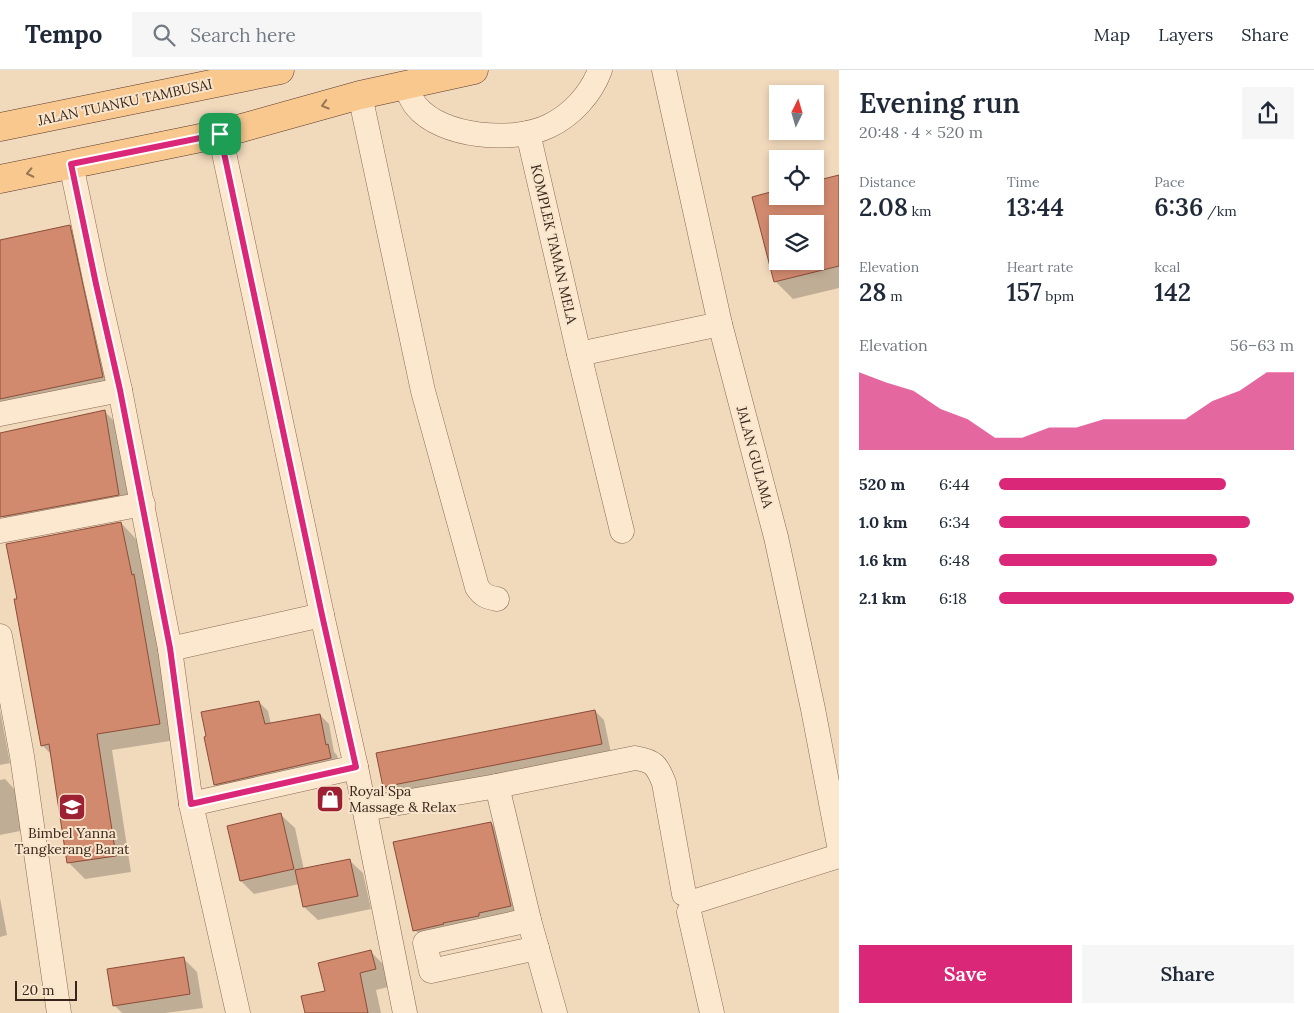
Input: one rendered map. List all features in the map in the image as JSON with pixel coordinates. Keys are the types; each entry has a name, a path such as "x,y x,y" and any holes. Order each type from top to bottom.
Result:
{"main road":[{"name":"JALAN TUANKU TAMBUSAI","path":"0,127 280,70"},
{"path":"0,179 220,134 360,95 474,70"}],"street":[{"path":"404,85 416,106 431,119 452,130 477,135 504,135 528,133 549,126 569,113 586,96 600,70"},
{"name":"JALAN GULAMA","path":"664,70 720,324 776,537 813,709 839,845"},
{"path":"360,95 423,391 477,587 482,594 497,599"},
{"name":"KOMPLEK TAMAN MELA","path":"528,133 622,531"},
{"path":"220,134 356,767 405,1013"},
{"path":"71,164 143,504 170,648 191,804 238,1013"},
{"path":"579,354 720,324"},
{"path":"0,414 120,390"},
{"path":"0,530 143,504"},
{"path":"170,648 322,615"},
{"path":"0,636 22,756 59,1013"},
{"path":"376,807 497,786 635,758 648,760 659,770 664,783 712,1013"},
{"path":"191,804 356,767"},
{"path":"497,786 529,920 555,1013"},
{"path":"690,902 839,856"},
{"path":"529,920 425,943 431,971 537,948"}],"building":[{"path":"839,175 839,266 824,270 824,215 769,215 769,263 752,197 769,192 769,205 824,205 824,179"},
{"path":"70,225 103,377 0,399 0,240"},
{"path":"771,270 823,270 774,282"},
{"path":"105,410 119,495 0,517 0,433"},
{"path":"121,522 132,575 134,574 160,724 97,734 116,856 67,863 49,744 41,746 14,599 17,599 6,544"},
{"path":"259,701 265,724 320,714 326,745 328,744 331,758 214,785 201,712"},
{"path":"595,710 602,744 383,787 376,753"},
{"path":"281,813 294,869 240,881 227,826"},
{"path":"491,822 511,906 479,913 479,916 413,931 393,842"},
{"path":"350,859 358,896 303,907 295,870"},
{"path":"371,950 376,969 360,973 368,1013 305,1013 301,996 325,991 318,963"},
{"path":"184,957 190,994 113,1006 107,969"}],"place":[{"name":"Royal Spa Massage & Relax","path":"330,799"},
{"name":"Bimbel Yanna Tangkerang Barat","path":"72,807"}],"route":[{"path":"220,134 356,767 191,804 170,648 143,504 71,164 220,134"}]}
